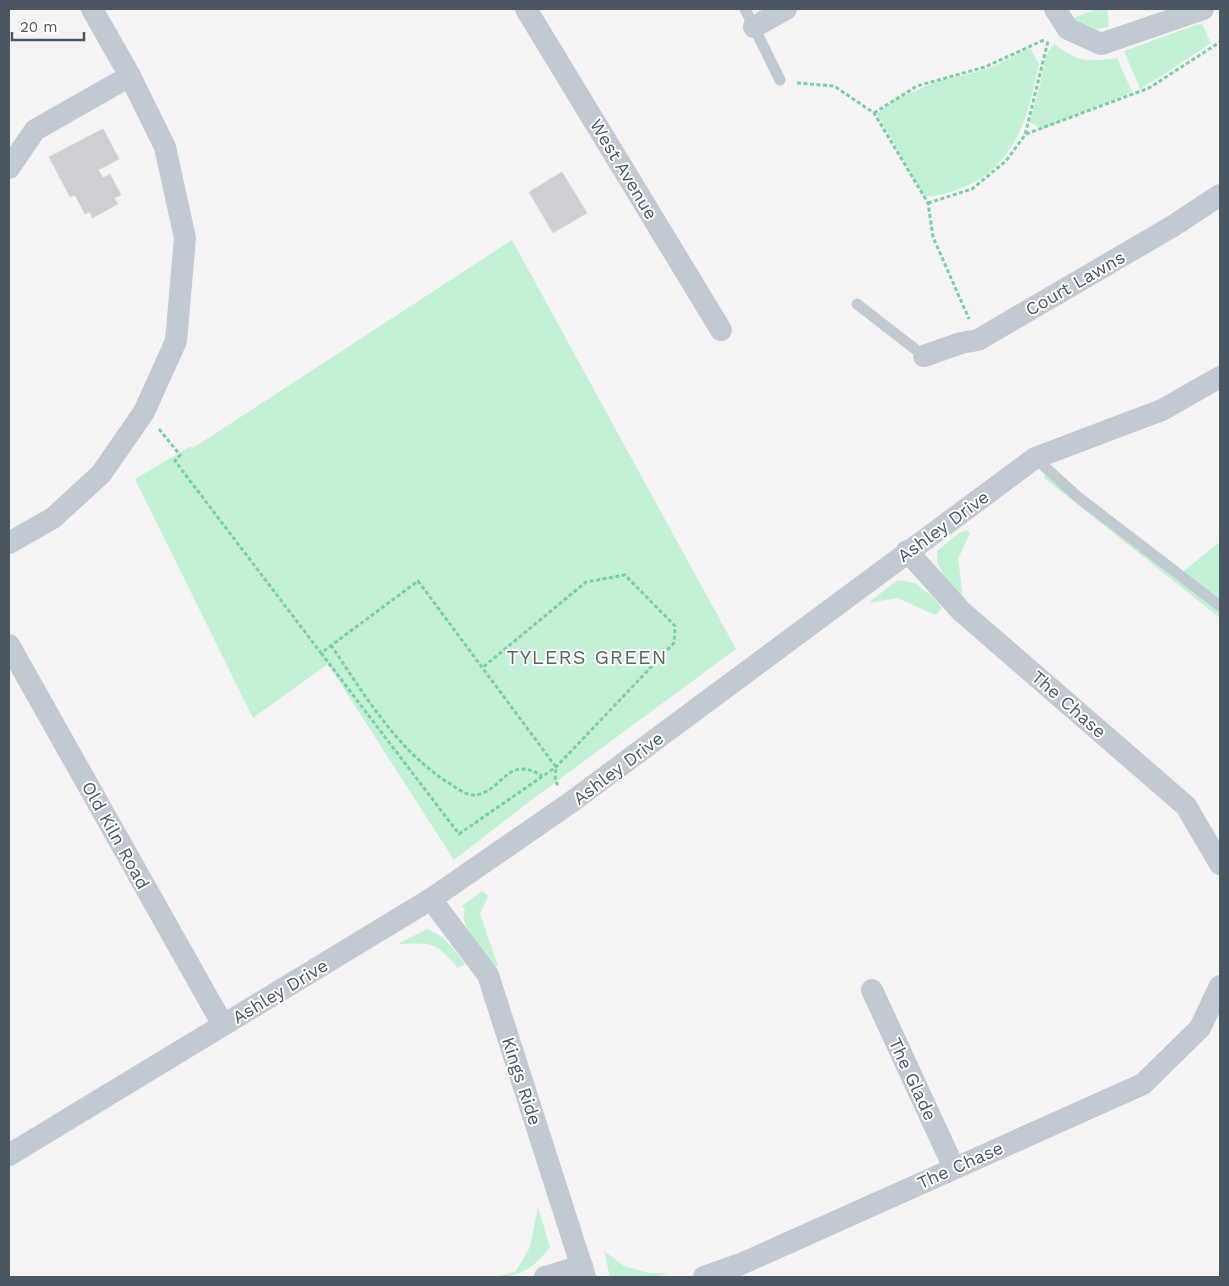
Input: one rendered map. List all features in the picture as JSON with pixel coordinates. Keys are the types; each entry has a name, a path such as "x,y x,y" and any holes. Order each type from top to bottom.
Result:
{"street":[{"path":"9,543 53,518 101,474 144,412 176,341 185,238 165,147 130,76 92,9"},
{"name":"West Avenue","path":"526,9 721,330"},
{"path":"749,18 786,9"},
{"path":"1054,9 1068,29 1101,44 1203,9"},
{"path":"9,168 35,130 130,76"},
{"name":"Court Lawns","path":"924,356 961,343 978,340 1173,226 1220,195"},
{"name":"Ashley Drive","path":"9,1155 431,899 570,804 1035,458 1162,410 1220,377"},
{"name":"The Chase","path":"907,552 962,611 1186,806 1220,864"},
{"name":"Old Kiln Road","path":"9,645 223,1025"},
{"name":"Kings Ride","path":"431,899 488,975 583,1272"},
{"name":"The Chase","path":"704,1277 741,1264 1143,1084 1210,1029 1220,986"},
{"name":"The Glade","path":"872,990 954,1168"},
{"path":"545,1277 583,1272"}],"lane":[{"path":"749,18 780,80"},
{"path":"857,304 924,356"},
{"path":"1035,458 1078,496 1220,606"}],"path":[{"path":"874,113 917,86 985,67 1049,38 1026,135 1006,161 972,189 928,203"},
{"path":"1026,135 1150,88 1220,42"},
{"path":"780,80 834,86 874,113 928,203 933,238 978,340"},
{"path":"144,412 180,455 175,461 459,834 556,767 674,643 675,626 625,575 586,582 482,668"},
{"path":"320,653 418,581 556,767 555,781 570,804"},
{"path":"331,645 368,700 414,757 463,792 475,795 488,791 505,775 518,770 531,769 543,776"}],"green space":[{"path":"1097,9 1107,9 1109,27 1089,30 1070,19"},
{"path":"1202,24 1211,43 1140,89 1124,51"},
{"path":"1054,44 1071,55 1084,60 1117,58 1132,92 1043,129 1029,122 1038,94 1046,55"},
{"path":"1030,48 1039,64 1027,112 1012,146 1002,160 976,181 944,194 925,197 877,114 896,99 941,80 992,67"},
{"path":"512,240 736,649 534,798 454,860 328,664 253,718 135,479 191,446 193,448"},
{"path":"1053,471 1181,573 1220,542 1220,618 1043,477"},
{"path":"966,530 970,533 958,559 963,596 966,600 964,603 943,575 937,562 937,551 959,533"},
{"path":"898,580 915,583 934,598 942,608 935,615 898,598 868,603"},
{"path":"482,891 488,896 480,914 498,966 492,967 468,931 465,923 465,910 462,906"},
{"path":"427,929 444,939 465,964 458,968 438,948 426,944 398,944"},
{"path":"538,1207 550,1247 539,1260 521,1273 497,1277 516,1271 530,1247"},
{"path":"604,1251 624,1266 649,1273 668,1273 657,1277 610,1277"}],"building":[{"path":"103,129 119,159 98,170 103,178 110,174 121,195 114,198 118,204 92,218 90,212 85,214 75,195 70,197 49,157"},
{"path":"562,172 587,213 553,233 529,192"}],"district":[{"name":"TYLERS GREEN","path":"587,657"}]}
